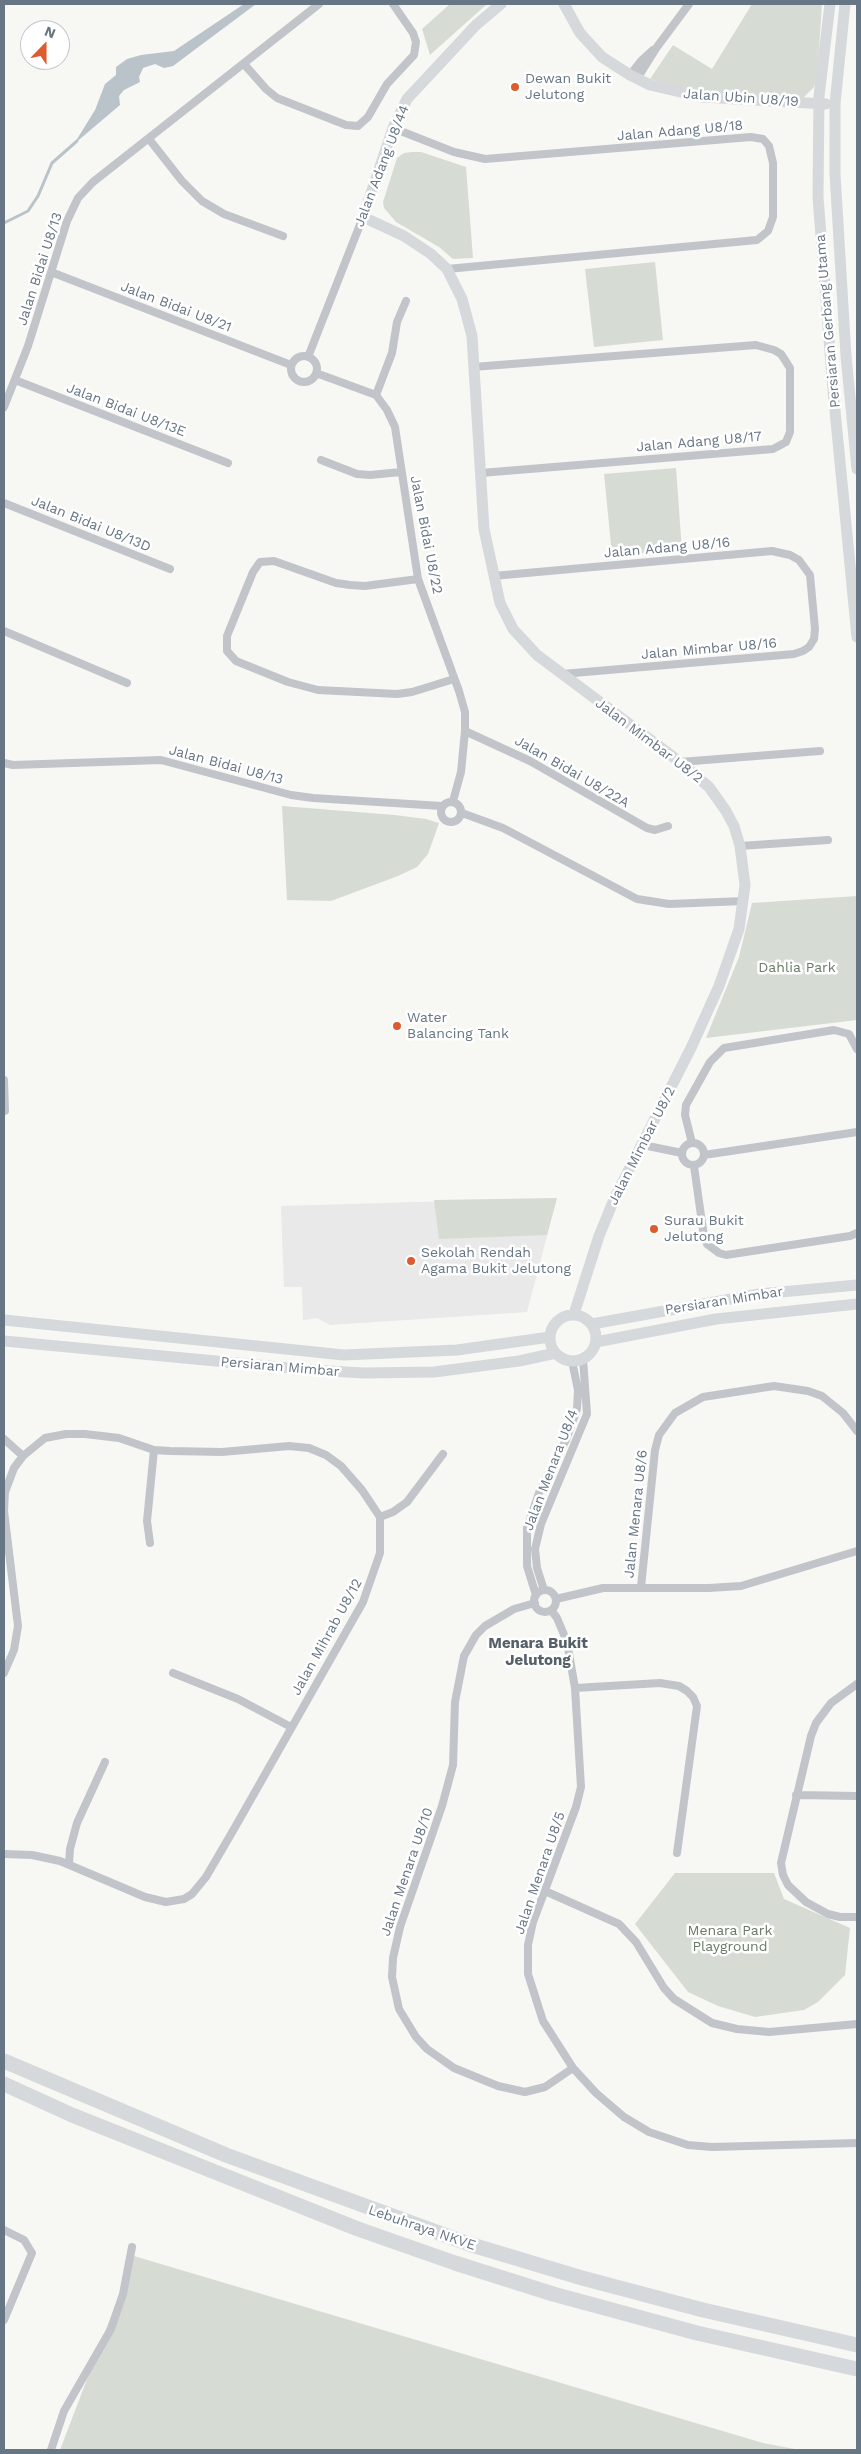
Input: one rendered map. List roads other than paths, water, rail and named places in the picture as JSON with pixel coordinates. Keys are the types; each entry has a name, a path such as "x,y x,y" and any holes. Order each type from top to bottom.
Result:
{"highway":[{"name":"Lebuhraya NKVE","path":"4,2061 226,2155 472,2246 703,2310 857,2345"},
{"name":"Lebuhraya NKVE","path":"4,2084 72,2115 348,2226 455,2263 553,2294 687,2330 857,2368"}],"street":[{"name":"Jalan Bidai U8/13","path":"4,406 36,322 70,214 78,198 93,182 319,4"},
{"path":"244,64 266,89 277,98 346,125 358,126 368,117 387,84 414,54 416,42 413,33 393,4"},
{"name":"Jalan Adang U8/44","path":"308,357 363,217 402,108 414,90 476,25 500,4"},
{"name":"Jalan Ubin U8/19","path":"564,4 587,41 610,64 664,90 702,98 835,104"},
{"path":"634,77 689,4"},
{"name":"Persiaran Gerbang Utama","path":"830,4 819,103 818,197 833,390 857,637"},
{"name":"Persiaran Gerbang Utama","path":"845,4 835,104 834,143 837,217 857,469"},
{"name":"Jalan Adang U8/18","path":"394,128 454,152 485,160 752,136 763,138 769,146 773,163 774,217 768,231 757,240 447,269"},
{"path":"149,139 182,181 202,201 224,214 283,236"},
{"name":"Jalan Mimbar U8/2","path":"363,217 418,244 447,269 462,299 470,325 484,529 500,603 514,629 527,647 680,762 709,787 730,818 740,846 745,885 744,901 735,942 719,986 616,1197 599,1236 574,1314"},
{"name":"Jalan Bidai U8/21","path":"51,272 291,365"},
{"path":"316,373 376,395 392,353 397,322 406,301"},
{"name":"Jalan Adang U8/17","path":"473,367 756,345 781,354 790,368 790,432 786,442 773,449 481,473"},
{"path":"300,357 308,357 317,365 316,373 312,380 300,382 293,377 291,365 300,357"},
{"name":"Jalan Bidai U8/13E","path":"15,380 228,463"},
{"name":"Jalan Bidai U8/22","path":"376,395 387,410 395,427 418,580 462,700 465,731 461,772 453,801"},
{"path":"321,460 357,474 370,475 401,472"},
{"name":"Jalan Bidai U8/13D","path":"4,503 170,569"},
{"name":"Jalan Adang U8/16","path":"493,576 772,551 790,555 806,567 810,575 812,599"},
{"path":"418,580 365,586 350,585 336,583 274,562 260,562 253,572 227,636 227,651 236,661 288,682 318,690 397,694 412,692 454,679"},
{"name":"Jalan Mimbar U8/16","path":"561,674 794,654 809,647 814,639 812,599"},
{"path":"4,631 127,683"},
{"name":"Jalan Bidai U8/22A","path":"465,731 530,761 647,828 655,830 668,826"},
{"path":"680,762 820,752"},
{"name":"Jalan Bidai U8/13","path":"4,763 14,765 161,760 291,795 442,806"},
{"path":"453,801 460,806 462,814 457,820 446,821 441,814 442,806 453,801"},
{"path":"462,814 503,828 637,899 669,904 744,901"},
{"path":"740,846 828,840"},
{"path":"692,1143 685,1115 686,1105 710,1062 724,1048 834,1030 849,1034 857,1049"},
{"path":"4,1080 5,1111"},
{"path":"704,1155 857,1132"},
{"path":"692,1143 702,1148 704,1155 700,1163 694,1166 684,1162 682,1153 686,1145 692,1143"},
{"path":"643,1145 682,1153"},
{"path":"694,1166 704,1237 707,1244 719,1253 726,1255 850,1236 857,1233"},
{"name":"Persiaran Mimbar","path":"592,1324 759,1294 857,1285"},
{"name":"Persiaran Mimbar","path":"596,1342 734,1316 857,1304"},
{"path":"574,1314 587,1319 592,1324 595,1329 596,1342 594,1349 577,1360 556,1354 550,1337 555,1323 567,1315 574,1314"},
{"name":"Persiaran Mimbar","path":"4,1320 344,1355 447,1351 550,1337"},
{"name":"Persiaran Mimbar","path":"4,1341 356,1373 434,1372 519,1361 556,1354"},
{"name":"Jalan Menara U8/4","path":"544,1590 537,1568 535,1549 541,1524 587,1414 577,1360"},
{"name":"Jalan Menara U8/4","path":"535,1599 526,1566 527,1528 540,1490 566,1440 577,1409 577,1360"},
{"name":"Jalan Menara U8/6","path":"641,1586 655,1450 658,1435 675,1412 703,1397 774,1386 808,1391 822,1396 843,1413 857,1431"},
{"path":"4,1673 14,1650 18,1626 4,1500 10,1475 23,1456 45,1438 66,1434 119,1438 154,1450 222,1452 289,1446 309,1448 326,1455 341,1466 362,1490 380,1517 393,1512 407,1502 443,1454"},
{"path":"4,1439 23,1456"},
{"path":"150,1543 147,1521 154,1450"},
{"name":"Jalan Mihrab U8/12","path":"4,1854 32,1855 69,1864 166,1902 184,1899 196,1890 206,1877 351,1624 372,1581 380,1553 382,1539 380,1517"},
{"path":"556,1599 603,1588 641,1586 709,1588 741,1586 857,1551"},
{"path":"544,1590 553,1593 556,1599 555,1606 550,1610 541,1610 535,1599 544,1590"},
{"name":"Jalan Menara U8/10","path":"535,1599 485,1626 476,1635 464,1656 455,1702 453,1765 442,1806 395,1944 392,1977 399,2008 416,2037 440,2060 454,2068 498,2086 525,2092 545,2087 572,2068"},
{"name":"Jalan Menara U8/5","path":"550,1610 557,1618 567,1642 575,1688 581,1787 576,1807 530,1932 528,1974 543,2021 572,2068 596,2093 624,2117 649,2132 676,2142 712,2147 857,2143"},
{"path":"173,1673 238,1699 291,1727"},
{"path":"575,1688 660,1683 679,1686 688,1691 693,1697 697,1706 677,1853"},
{"path":"857,1684 831,1702 816,1723 796,1795 781,1863 783,1875 796,1894 816,1908 840,1917 857,1917"},
{"path":"69,1864 70,1849 77,1823 105,1762"},
{"path":"796,1795 857,1796"},
{"path":"545,1891 619,1924 639,1946 664,1988 674,1999 712,2024 769,2032 857,2024"},
{"path":"4,2230 24,2240 32,2253 4,2320"},
{"path":"51,2450 64,2411 110,2329 123,2294 132,2247"}],"waterway":[{"path":"4,223 28,211 38,196 52,163 77,141"}],"place":[{"name":"Dewan Bukit Jelutong","path":"515,87"},
{"name":"Water Balancing Tank","path":"397,1026"},
{"name":"Surau Bukit Jelutong","path":"654,1229"},
{"name":"Sekolah Rendah Agama Bukit Jelutong","path":"411,1261"}],"district":[{"name":"Menara Bukit Jelutong","path":"538,1652"}],"park label":[{"name":"Dahlia Park","path":"797,968"},
{"name":"Menara Park Playground","path":"730,1939"}]}
